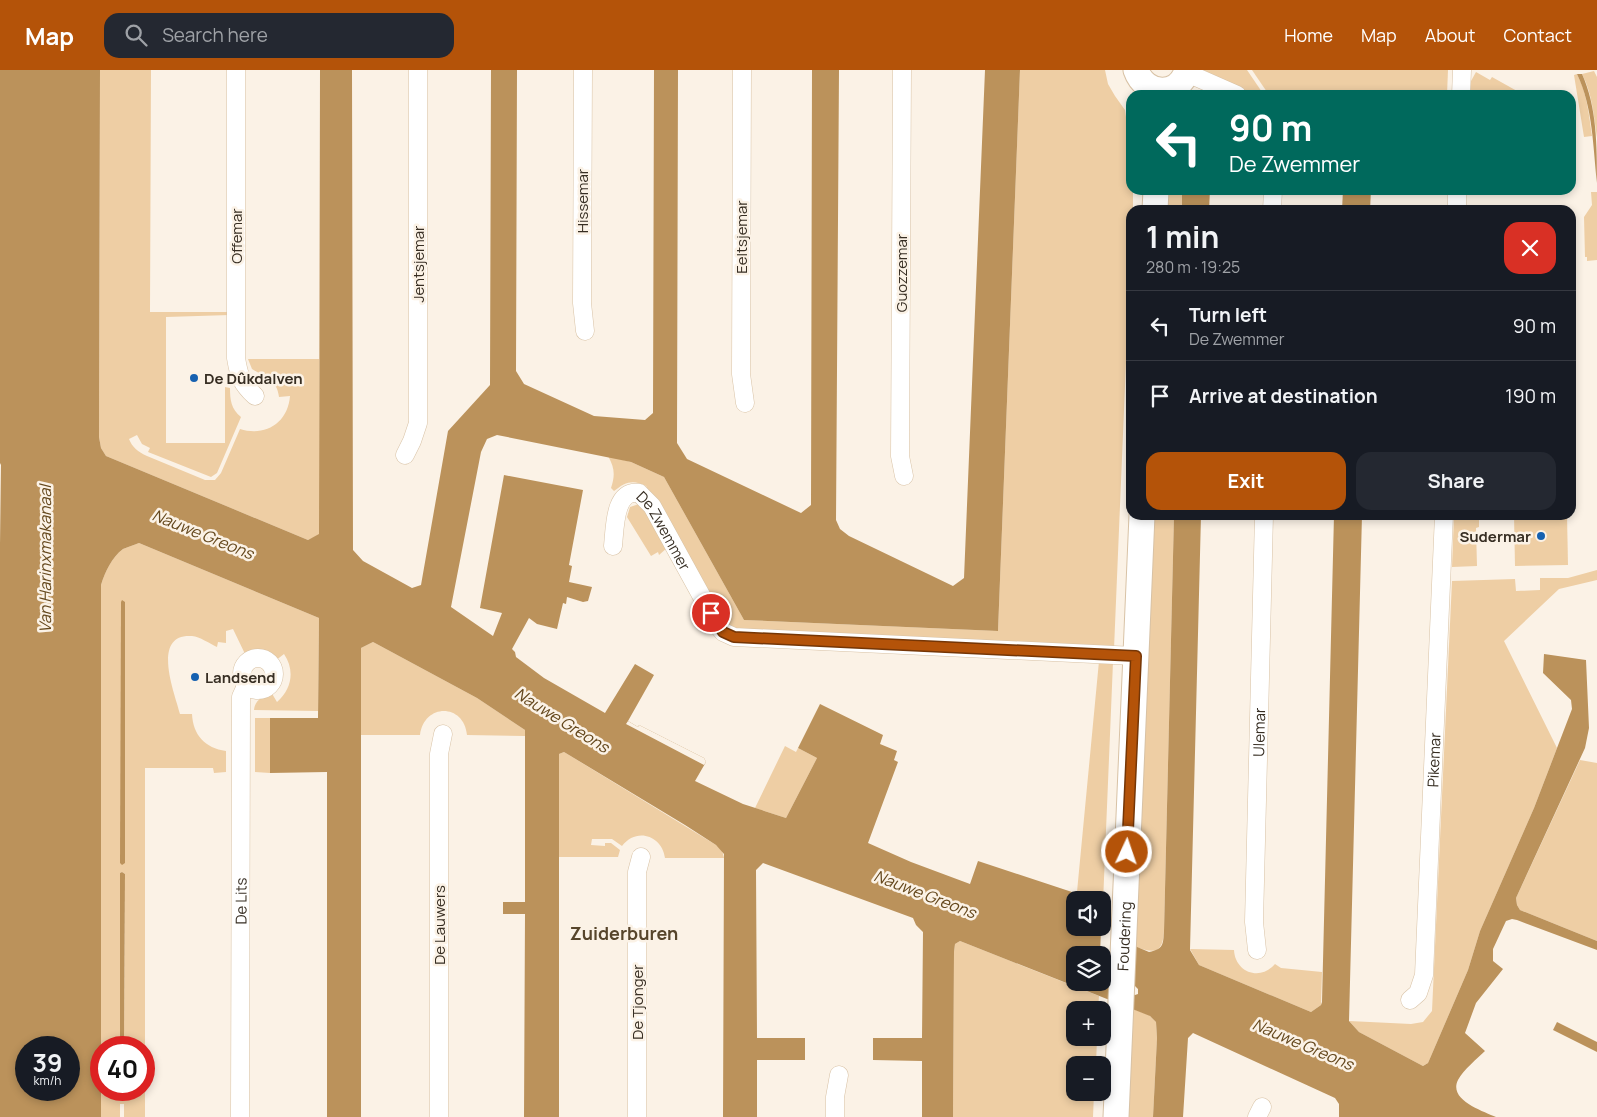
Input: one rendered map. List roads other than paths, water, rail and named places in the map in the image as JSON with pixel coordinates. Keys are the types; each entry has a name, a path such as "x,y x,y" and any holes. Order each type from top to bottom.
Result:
{"street":[{"name":"Offemar","path":"236,70 236,358 239,376 255,396"},
{"name":"Jentsjemar","path":"405,455 418,423 418,70"},
{"name":"Hissemar","path":"583,70 582,302 585,331"},
{"name":"Eeltsjemar","path":"742,70 741,374 745,404"},
{"name":"Guozzemar","path":"902,70 900,456 904,476"},
{"path":"1461,90 1462,70"},
{"path":"1154,88 1176,86 1182,81 1187,72 1226,90"},
{"name":"De Zwemmer","path":"613,546 618,509 621,502 630,493 640,493 652,506 718,626 723,632 734,637 1136,656"},
{"name":"Foudering","path":"1116,1117 1142,520"},
{"name":"Ulemar","path":"1257,950 1254,922 1264,520"},
{"name":"Pikemar","path":"1410,1000 1418,993 1424,975 1444,520"},
{"name":"De Lits","path":"240,1117 241,697 246,686"},
{"name":"De Lauwers","path":"439,1117 439,754 442,734"},
{"name":"De Tjonger","path":"638,1117 637,872 641,857"},
{"path":"835,1117 835,1097 840,1075"}],"water":[{"path":"0,70 100,70 99,437 101,448 106,456 308,540 319,534 320,70 352,70 353,550 363,561 412,588 421,585 448,431 490,385 491,70 517,70 516,371 524,384 594,416 645,420 653,413 654,70 678,70 677,443 687,459 801,513 811,505 812,70 839,70 836,520 840,529 849,536 953,586 964,578 985,70 1020,70 998,631 744,620 664,477 631,462 497,435 487,439 481,452 451,607 493,636 502,613 480,608 504,475 583,490 569,565 572,566 569,582 592,587 588,601 583,602 567,597 566,604 563,603 557,629 537,624 529,618 512,649 516,657 544,678 605,713 635,664 654,675 628,721 704,758 706,762 695,781 743,804 786,818 817,758 798,748 820,704 883,735 880,744 897,751 894,760 898,762 868,843 911,862 970,884 978,861 1069,891 1066,891 1066,936 1111,936 1149,952 1158,949 1162,945 1164,931 1174,520 1201,520 1190,950 1199,965 1311,1012 1321,1005 1322,1002 1334,520 1362,520 1349,1021 1359,1032 1423,1066 1428,1063 1468,970 1480,931 1534,808 1572,709 1571,700 1543,673 1544,654 1586,660 1589,728 1585,748 1516,898 1517,905 1520,910 1597,941 1597,950 1517,920 1506,921 1493,949 1493,961 1503,969 1476,1003 1465,1033 1485,1051 1463,1072 1456,1087 1462,1099 1468,1104 1496,1117 1339,1117 1339,1104 1335,1098 1193,1033 1188,1038 1183,1117 1153,1117 1157,1038 1156,1022 1150,1016 1087,991 1111,991 1111,986 1135,995 1138,994 1138,989 1135,986 1111,976 1111,946 1066,946 1066,983 960,941 955,944 954,952 953,1117 922,1117 922,1061 873,1060 873,1038 922,1038 923,932 916,925 913,918 763,863 756,870 757,1038 805,1038 805,1060 757,1060 757,1117 723,1117 724,854 716,845 685,825 564,752 559,754 559,1117 524,1117 525,914 503,914 503,902 525,902 525,730 477,698 373,642 361,648 361,1117 327,1117 327,772 270,773 270,718 318,718 319,618 139,543 123,549 115,556 101,585 101,1036 90,1036 90,1101 101,1101 101,1117 0,1117"},
{"path":"1577,74 1582,74 1591,100 1596,141 1597,183 1589,113"},
{"path":"1182,195 1210,195 1209,205 1182,205"},
{"path":"1343,195 1371,195 1370,205 1342,205"},
{"path":"122,600 125,602 125,863 122,865 120,863"},
{"path":"120,873 125,874 124,1036 120,1036"},
{"path":"1557,1022 1597,1042 1597,1052 1553,1030"}],"place":[{"name":"De Dûkdalven","path":"194,378"},
{"name":"Sudermar","path":"1541,536"},
{"name":"Landsend","path":"195,677"}],"district":[{"name":"Zuiderburen","path":"624,933"}],"water label":[{"name":"Nauwe Greons","path":"203,534"},
{"name":"Van Harinxmakanaal","path":"45,559"},
{"name":"Nauwe Greons","path":"562,720"},
{"name":"Nauwe Greons","path":"925,894"},
{"name":"Nauwe Greons","path":"1303,1044"}]}
